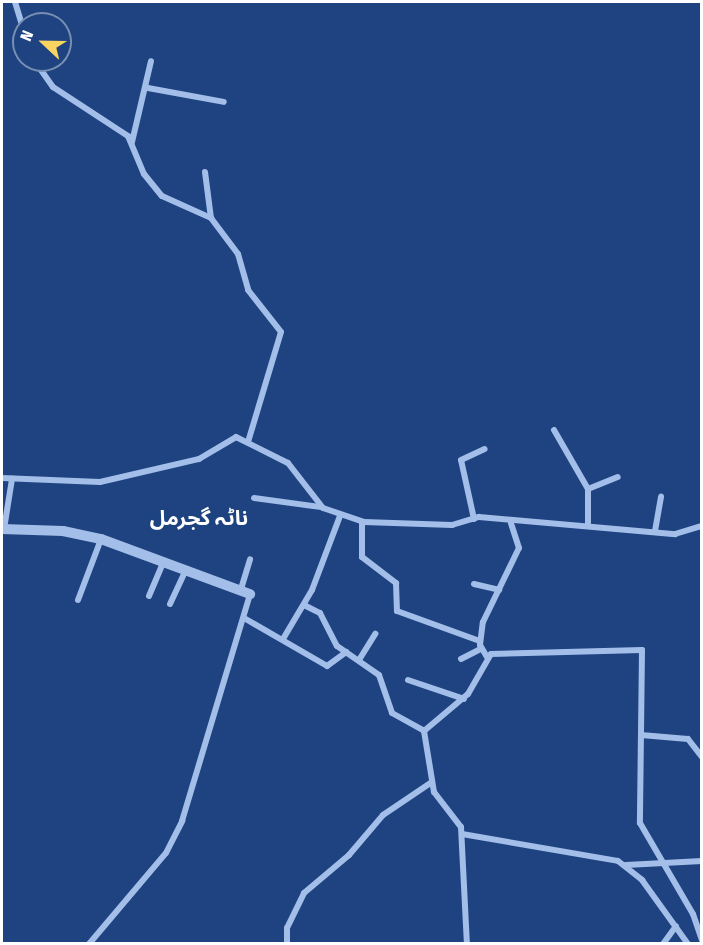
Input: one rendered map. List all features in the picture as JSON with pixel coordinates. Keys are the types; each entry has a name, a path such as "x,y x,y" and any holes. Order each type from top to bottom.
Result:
{"street":[{"path":"132,142 148,87 151,61"},
{"path":"43,72 54,87 132,142 144,174 162,196 212,218"},
{"path":"148,87 224,102"},
{"path":"205,172 212,218 238,254 256,303 281,332 249,442"},
{"path":"554,430 588,489 588,523"},
{"path":"2,478 100,483 199,459 236,437 296,469 321,507"},
{"path":"474,519 461,460 485,449"},
{"path":"588,489 618,477"},
{"path":"12,479 3,529 63,531 101,539 165,559 186,570 245,592"},
{"path":"655,531 661,497"},
{"path":"254,498 321,507 340,516 362,522 435,526 474,519 511,523 588,523 675,534 702,526"},
{"path":"283,639 304,604 340,516"},
{"path":"362,522 362,557 396,583 397,611 480,645 487,657"},
{"path":"461,659 480,645 499,590 519,548 511,523"},
{"path":"78,600 101,539"},
{"path":"148,596 165,559"},
{"path":"89,944 166,853 182,821 244,618 250,559"},
{"path":"170,604 186,570"},
{"path":"474,584 499,590"},
{"path":"304,604 320,613 346,652 379,675 392,713 424,731"},
{"path":"244,618 327,666 346,652"},
{"path":"359,660 375,633"},
{"path":"487,657 529,650 640,649 640,823 659,862 693,914 702,940"},
{"path":"424,731 464,699 487,657"},
{"path":"408,680 464,699"},
{"path":"424,731 432,782 459,820 462,834 467,944"},
{"path":"641,735 688,740 702,758"},
{"path":"288,944 287,928 304,893 349,855 383,815 432,782"},
{"path":"462,834 591,853 625,865 642,880 688,944"},
{"path":"625,865 702,861"},
{"path":"663,944 676,926"}],"district":[{"name":"ناٹہ گجرمل","path":"199,518"}]}
